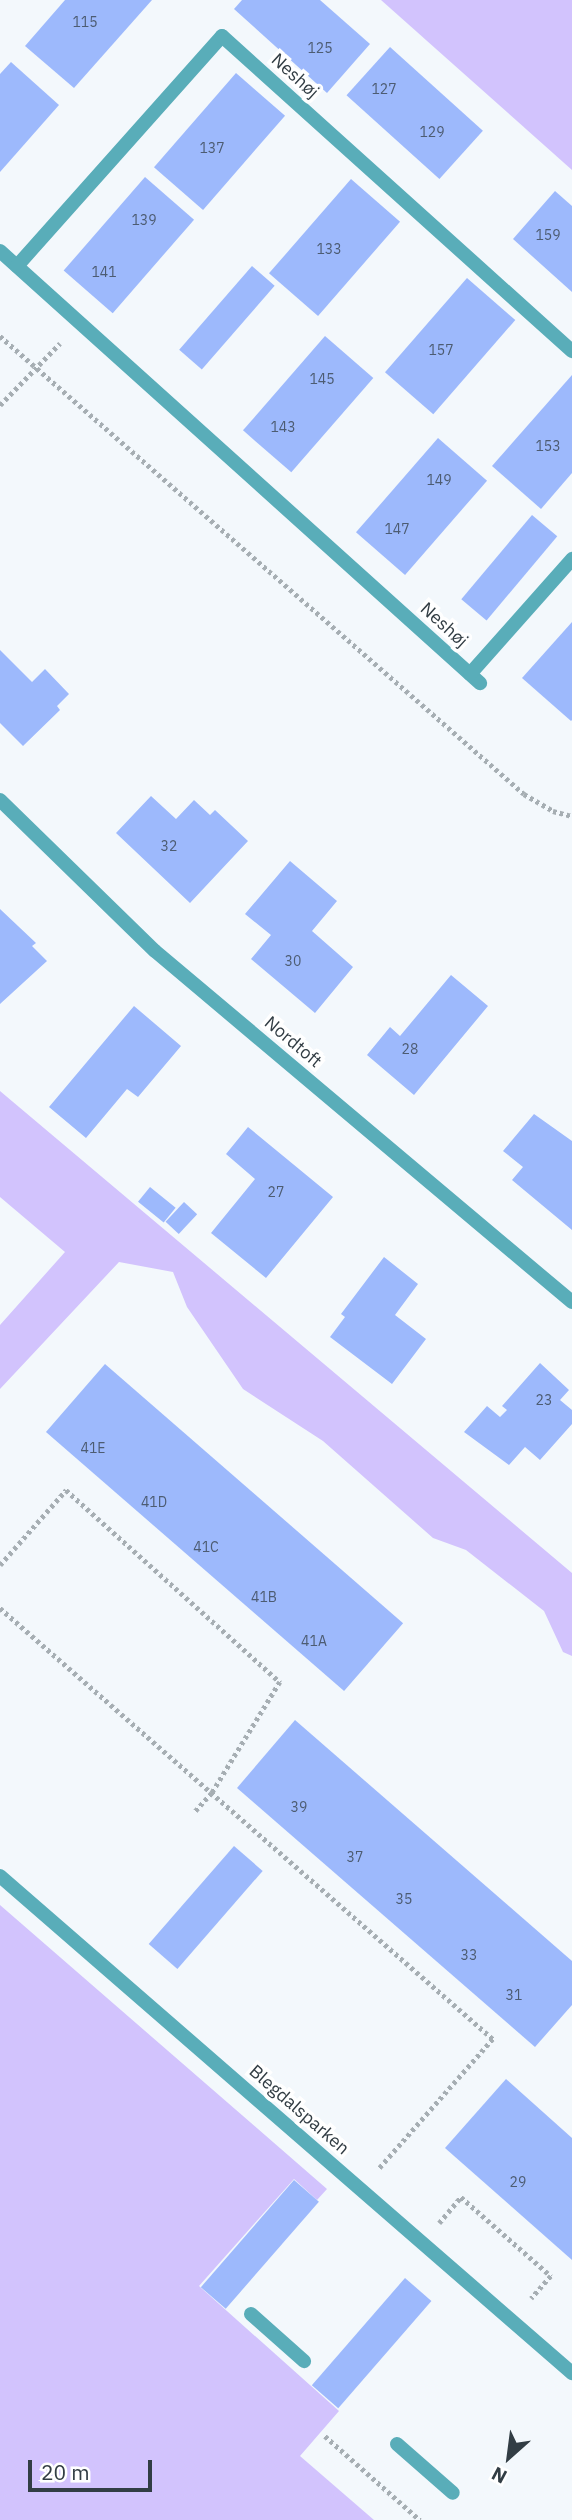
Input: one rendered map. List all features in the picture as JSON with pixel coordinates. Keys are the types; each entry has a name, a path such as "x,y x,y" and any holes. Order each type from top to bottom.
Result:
{"street":[{"name":"Neshøj","path":"17,266 222,36 572,351"},
{"name":"Neshøj","path":"0,251 475,679 572,559"},
{"name":"Nordtoft","path":"0,800 155,951 572,1302"},
{"name":"Blegdalsparken","path":"0,1876 572,2373"},
{"path":"251,2314 304,2361"},
{"path":"397,2444 453,2493"}],"path":[{"path":"0,336 524,794 553,811 572,816"},
{"path":"0,405 37,368"},
{"path":"0,1565 66,1490 280,1682 212,1793 194,1814"},
{"path":"0,1608 493,2039 361,2189"},
{"path":"461,2197 551,2276"},
{"path":"324,2436 420,2520"}],"shaded area":[{"path":"381,0 572,0 572,170"},
{"path":"0,1091 572,1573 572,1656 563,1652 544,1611 466,1550 433,1538 323,1441 243,1389 187,1307 173,1272 119,1262 0,1389 0,1325 65,1252 0,1197"},
{"path":"0,1905 327,2189 317,2200 294,2179 199,2286 339,2411 300,2456 374,2520 0,2520"}],"building":[{"path":"65,0 152,0 74,88 25,46"},
{"path":"242,0 320,0 370,44 327,93 234,9"},
{"path":"390,47 483,131 439,179 347,95"},
{"path":"11,62 59,105 0,172 0,74"},
{"path":"236,73 285,116 203,210 154,167"},
{"path":"145,177 194,220 113,313 64,271"},
{"path":"351,179 400,222 318,316 269,273"},
{"path":"555,191 572,206 572,292 513,239"},
{"path":"252,266 275,286 202,369 179,350"},
{"path":"467,278 515,320 433,414 385,372"},
{"path":"325,336 373,378 291,472 243,430"},
{"path":"572,375 572,473 541,509 492,466"},
{"path":"438,438 487,481 405,575 356,532"},
{"path":"532,515 557,536 487,620 461,599"},
{"path":"572,622 572,720 571,721 522,678"},
{"path":"0,650 32,682 45,669 69,694 57,706 60,710 23,746 0,723"},
{"path":"151,796 176,819 194,800 210,815 215,810 248,841 190,903 116,833"},
{"path":"290,861 337,901 312,931 353,967 315,1013 251,959 271,935 245,914"},
{"path":"0,909 36,943 32,946 47,961 0,1004"},
{"path":"451,975 488,1006 414,1095 367,1055 390,1027 400,1036"},
{"path":"134,1006 181,1046 138,1097 127,1089 86,1138 49,1107"},
{"path":"534,1114 572,1141 572,1230 512,1180 523,1167 503,1151"},
{"path":"248,1127 333,1197 266,1278 211,1233 255,1179 226,1154"},
{"path":"150,1187 176,1208 164,1223 138,1202"},
{"path":"184,1202 197,1214 179,1234 166,1222"},
{"path":"384,1257 418,1284 395,1315 426,1339 392,1384 330,1337 345,1317 341,1314"},
{"path":"540,1363 569,1390 560,1400 572,1410 572,1424 540,1460 525,1447 509,1465 464,1432 487,1406 500,1417 507,1410 502,1406"},
{"path":"105,1364 403,1623 344,1691 46,1432"},
{"path":"295,1720 572,1961 572,2005 535,2047 237,1788"},
{"path":"234,1846 263,1871 177,1969 149,1944"},
{"path":"506,2079 572,2138 572,2260 445,2148"},
{"path":"294,2180 319,2202 226,2309 201,2287"},
{"path":"405,2278 431,2301 338,2408 312,2385"}]}
